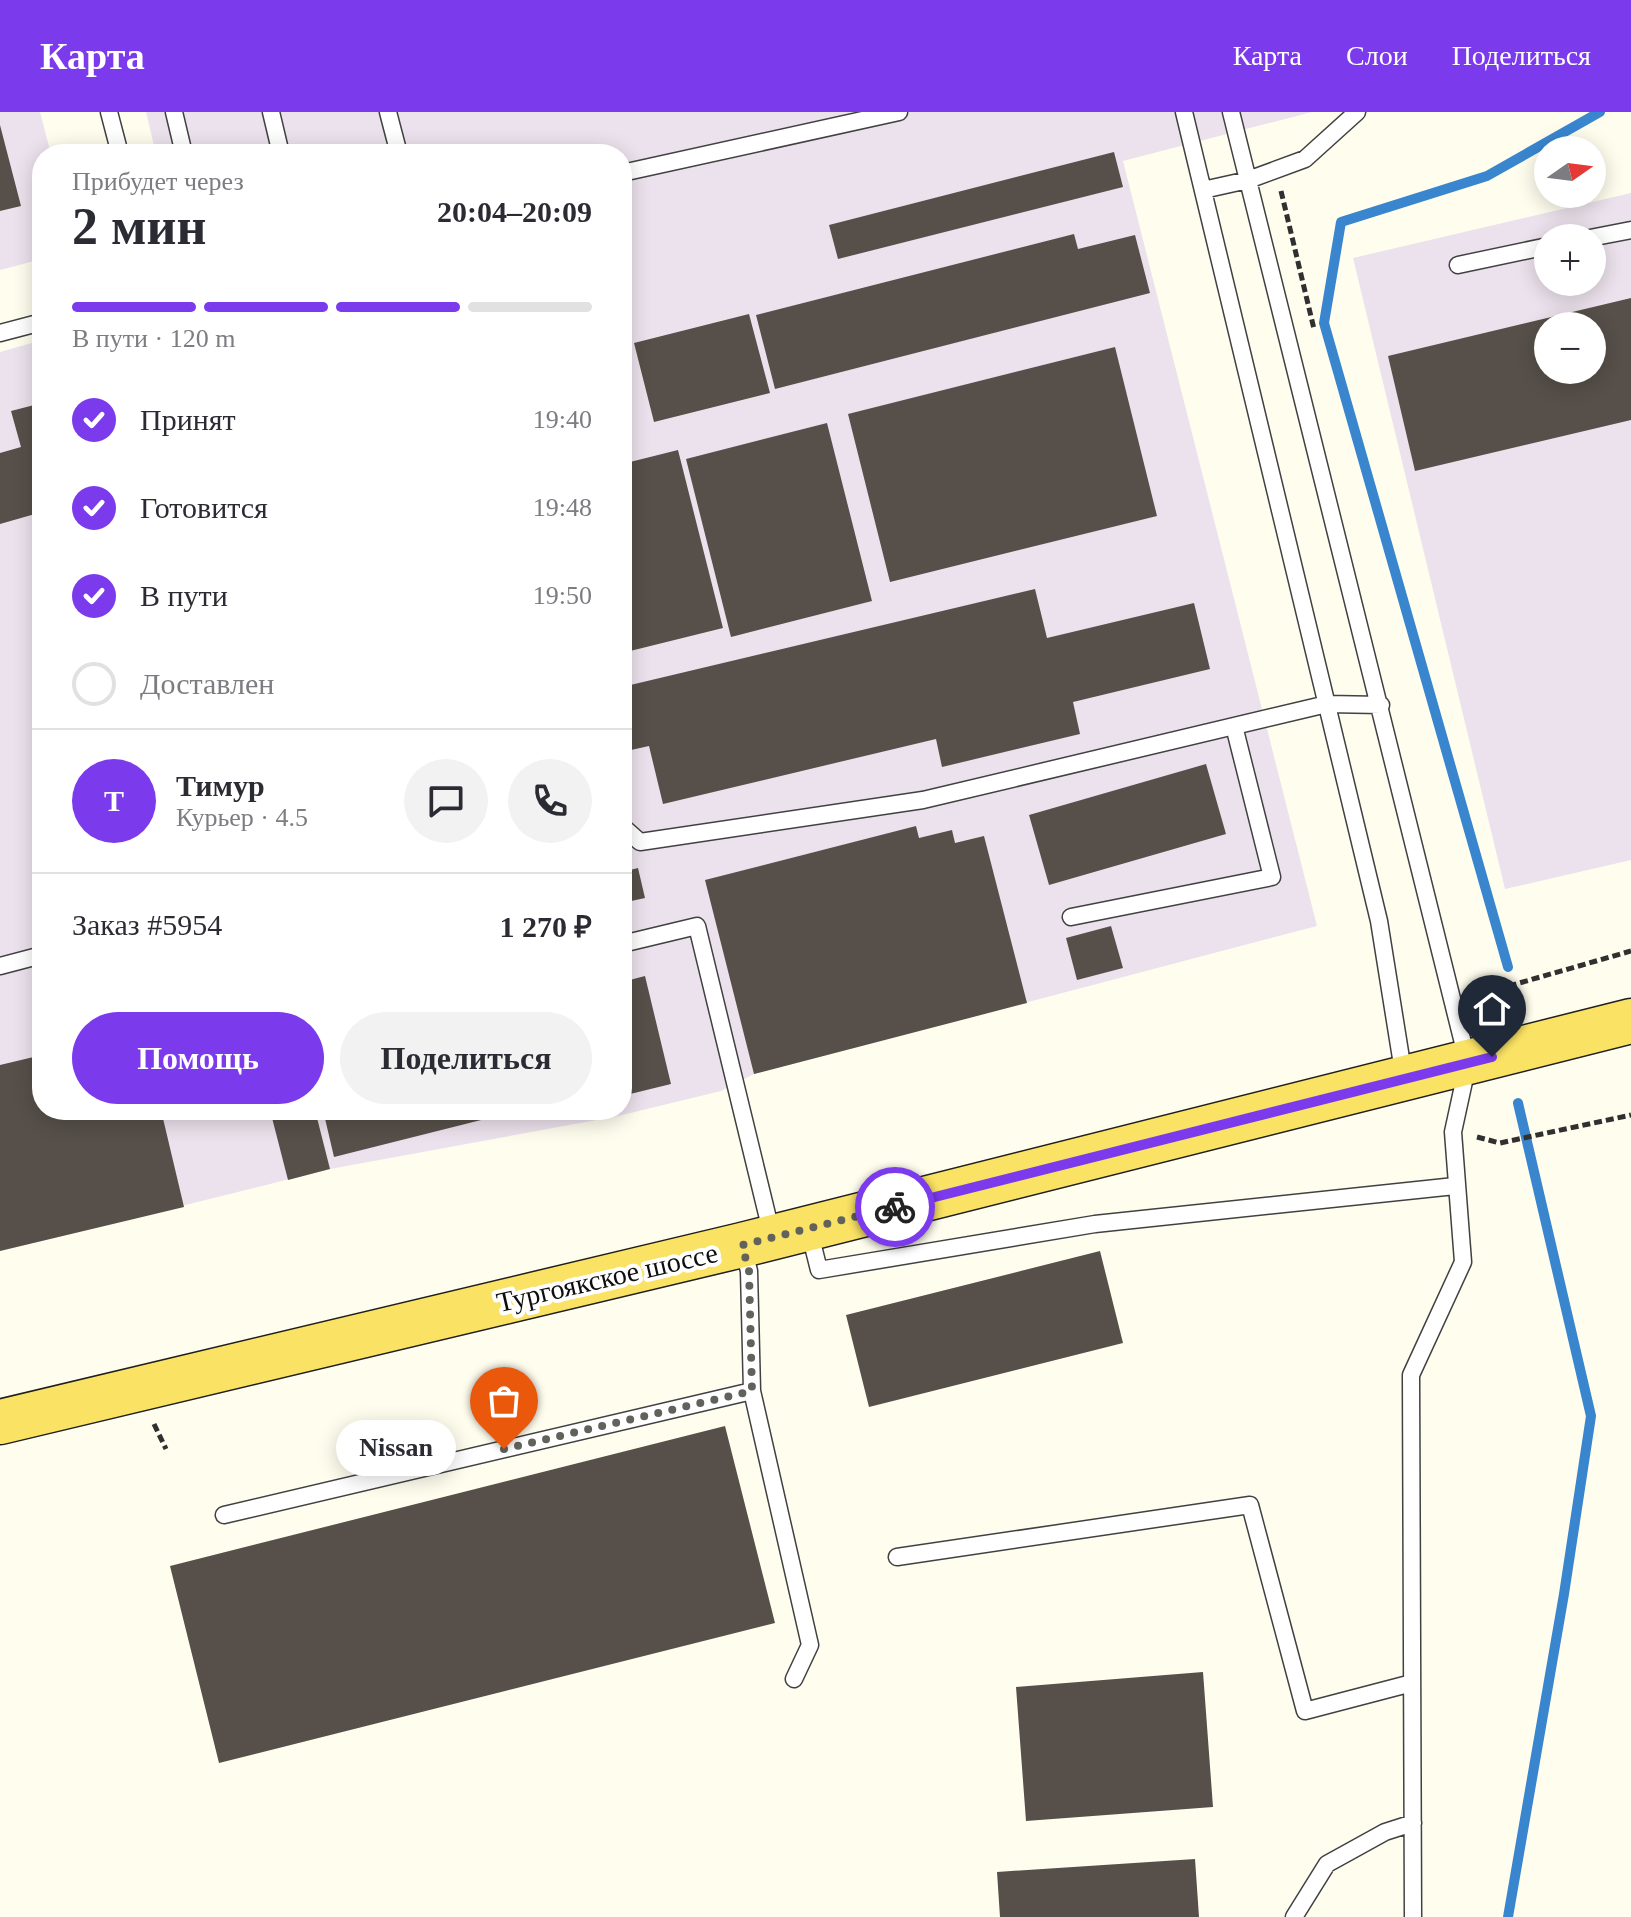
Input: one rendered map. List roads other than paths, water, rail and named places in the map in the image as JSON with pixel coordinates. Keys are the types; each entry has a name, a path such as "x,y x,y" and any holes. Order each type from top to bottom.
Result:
{"main road":[{"name":"Тургоякское шоссе","path":"0,1422 774,1237 1631,1021"}],"lane":[{"path":"109,112 117,144"},
{"path":"174,112 182,144"},
{"path":"271,112 279,144"},
{"path":"388,112 396,144"},
{"path":"632,171 899,112"},
{"path":"1184,112 1379,921 1405,1079"},
{"path":"1231,112 1468,1063 1453,1132 1463,1262 1411,1375 1413,1917"},
{"path":"1203,190 1248,180 1305,159 1357,112"},
{"path":"1606,235 1631,230"},
{"path":"1458,265 1534,249"},
{"path":"0,333 32,325"},
{"path":"632,835 640,842 923,800 1327,704 1381,705"},
{"path":"1071,917 1272,877 1234,726"},
{"path":"632,942 697,926 774,1237 819,1270 1095,1224 1455,1186"},
{"path":"0,966 32,958"},
{"path":"774,1237 749,1271 752,1391 810,1645 794,1679"},
{"path":"224,1515 752,1391"},
{"path":"897,1557 1250,1505 1305,1711 1412,1683"},
{"path":"1294,1917 1327,1864 1385,1832 1413,1823"}],"waterway":[{"path":"1508,967 1324,323 1341,222 1487,176 1600,112"},
{"path":"1508,1917 1564,1594 1591,1416 1518,1103"}],"place":[{"name":"Nissan","path":"504,1449"}]}
